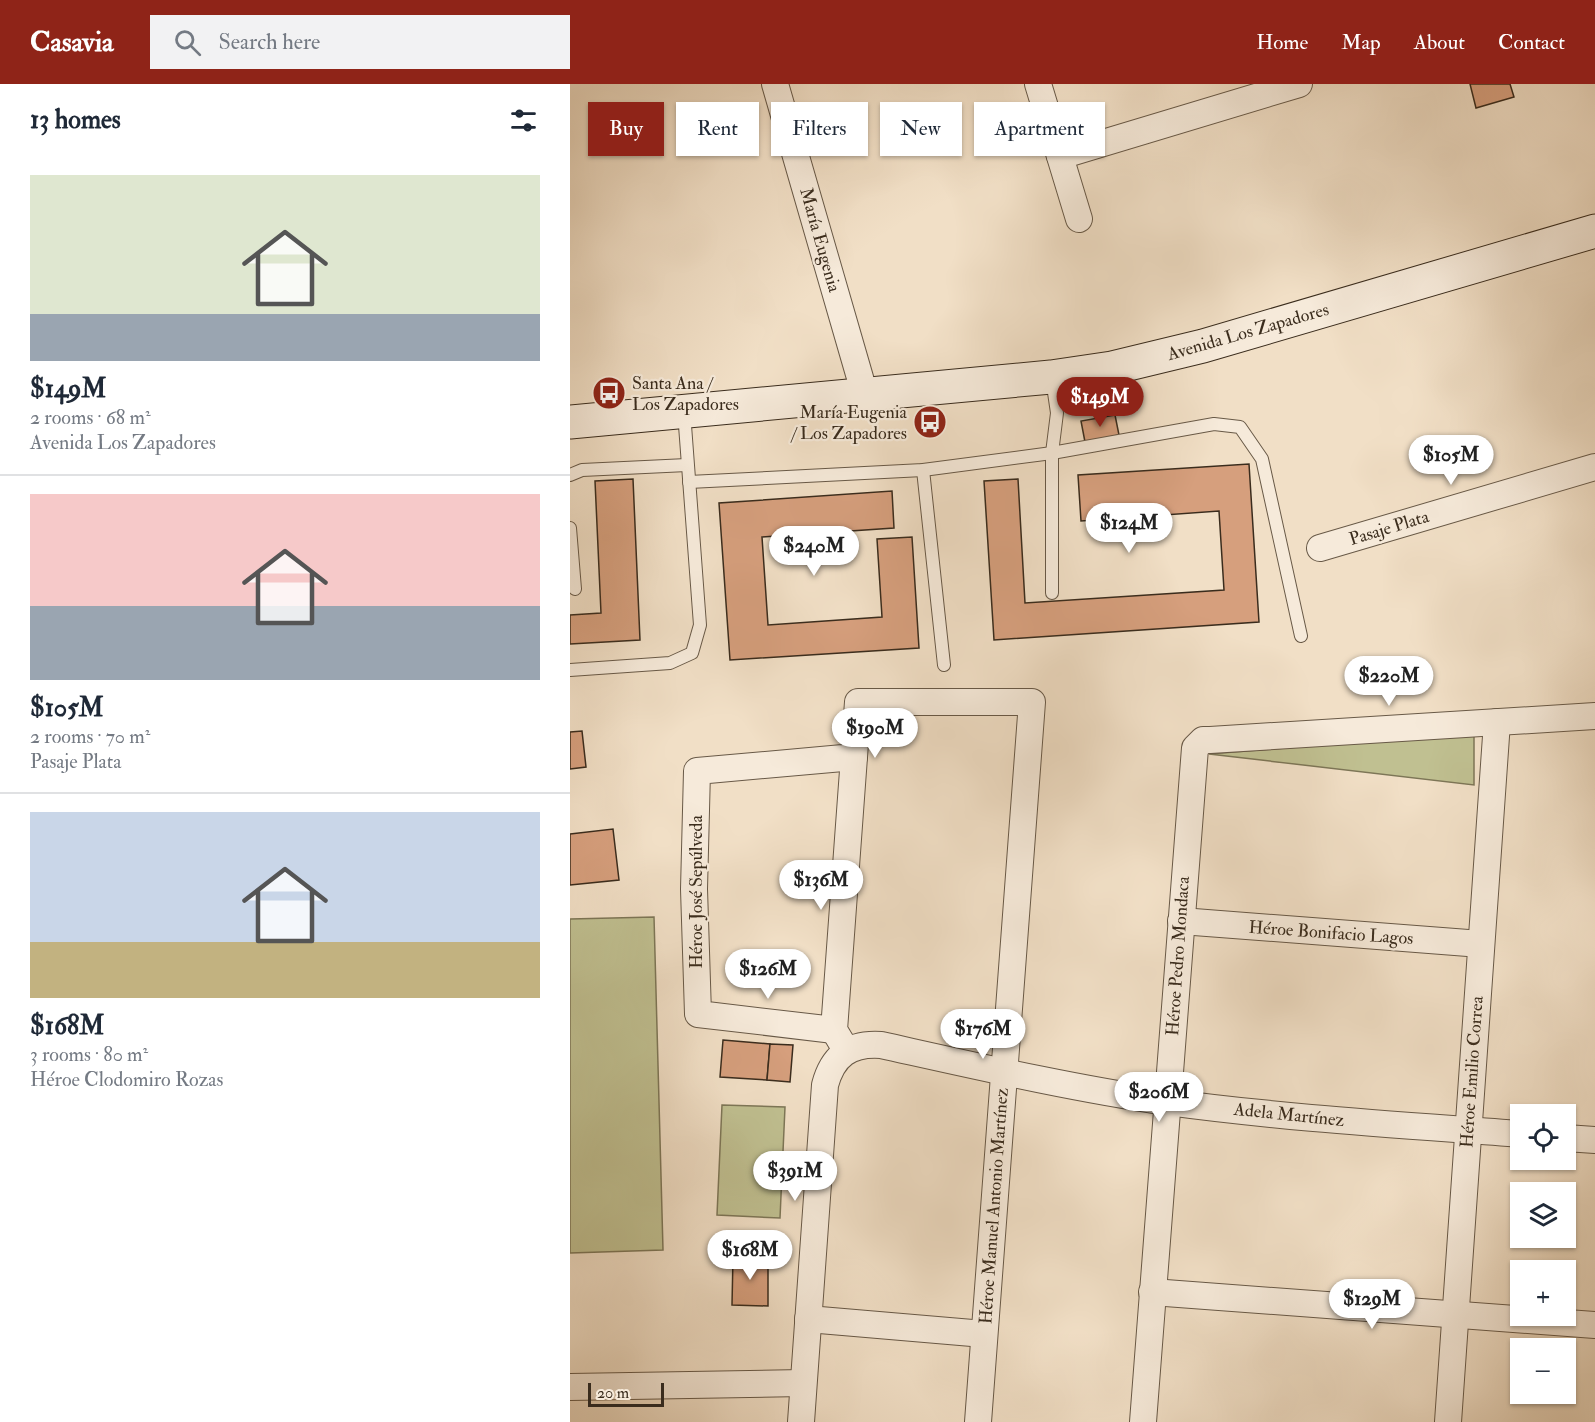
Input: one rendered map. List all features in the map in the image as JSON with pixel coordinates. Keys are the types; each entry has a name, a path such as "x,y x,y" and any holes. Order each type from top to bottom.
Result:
{"main road":[{"name":"Avenida Los Zapadores","path":"570,422 1051,377 1112,368 1203,346 1595,231"}],"street":[{"name":"María Eugenia","path":"775,84 865,395"},
{"path":"1038,84 1044,102"},
{"path":"1105,142 1299,84"},
{"path":"1060,156 1079,219"},
{"name":"Pasaje Plata","path":"1320,548 1595,466"},
{"name":"Héroe Manuel Antonio Martínez","path":"854,757 858,702 1032,702 978,1422"},
{"path":"1497,722 1595,716"},
{"name":"Héroe Pedro Mondaca","path":"1143,1422 1195,748 1203,740 1497,722"},
{"name":"Héroe Emilio Correa","path":"1448,1422 1497,722"},
{"path":"801,1422 825,1085 832,1065 839,1057 854,757"},
{"name":"Héroe José Sepúlveda","path":"698,1014 694,890 697,771 854,757"},
{"name":"Héroe Bonifacio Lagos","path":"1180,921 1481,944"},
{"name":"Adela Martínez","path":"698,1014 840,1040 857,1046 881,1045 1004,1073 1167,1102 1335,1120 1510,1133"},
{"path":"1576,1139 1595,1140"},
{"path":"1152,1292 1595,1325"},
{"path":"808,1318 984,1334"},
{"path":"570,1387 803,1383"}],"lane":[{"path":"1051,377 1057,413 1052,453 1052,593"},
{"path":"570,670 670,663 692,653 700,625 684,411"},
{"path":"689,482 923,470 1052,453 1214,424 1240,428 1262,459 1301,636"},
{"path":"570,475 582,470 687,465"},
{"path":"923,470 945,665"},
{"path":"570,528 575,590"}],"green space":[{"path":"1474,733 1474,785 1209,754"},
{"path":"654,917 663,1250 570,1253 570,919"},
{"path":"722,1105 785,1107 780,1218 717,1215"}],"building":[{"path":"1470,84 1510,84 1514,97 1476,108"},
{"path":"1115,415 1119,435 1085,442 1081,421"},
{"path":"1249,464 1259,622 994,640 984,481 1018,479 1025,603 1224,590 1219,511 1081,521 1078,475"},
{"path":"633,479 640,640 570,644 570,615 601,613 595,481"},
{"path":"892,491 894,528 762,537 768,625 882,617 877,539 912,537 919,648 730,660 719,503"},
{"path":"582,731 586,767 570,769 570,732"},
{"path":"613,829 619,880 570,885 570,834"},
{"path":"723,1040 770,1044 767,1080 720,1077"},
{"path":"770,1044 793,1045 790,1082 767,1080"},
{"path":"733,1257 768,1257 768,1306 732,1305"}],"place":[{"name":"Santa Ana / Los Zapadores","path":"609,393"},
{"name":"María Eugenia / Los Zapadores","path":"930,422"}]}
